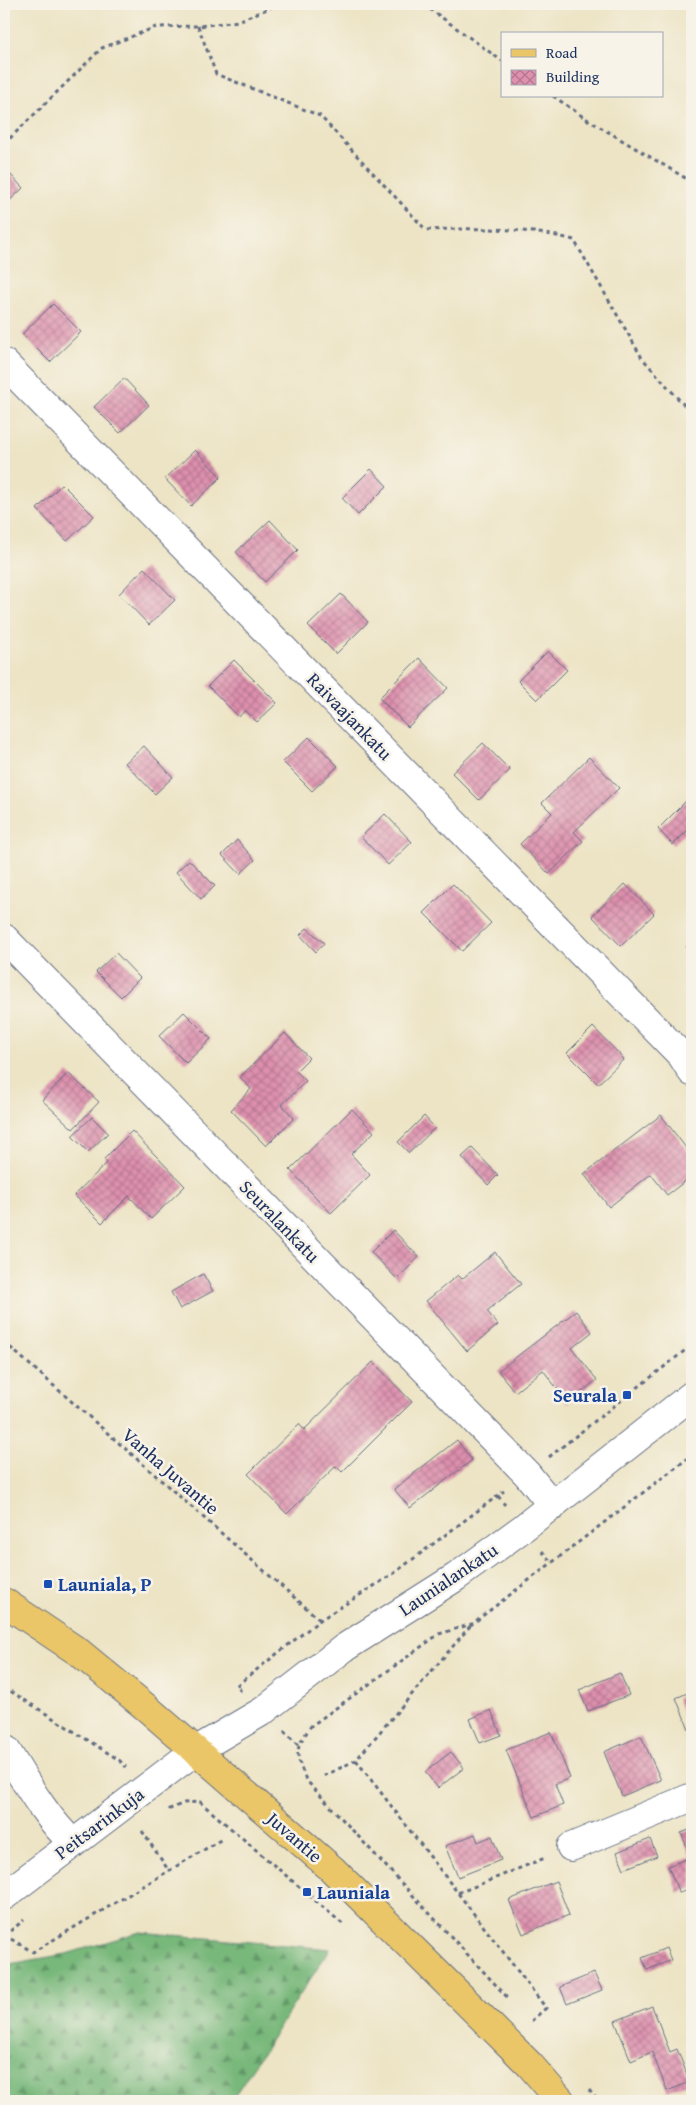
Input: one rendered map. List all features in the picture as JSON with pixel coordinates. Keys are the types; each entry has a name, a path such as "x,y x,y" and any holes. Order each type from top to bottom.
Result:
{"main road":[{"name":"Juvantie","path":"4,1602 80,1653 148,1709 332,1869 530,2065 561,2101"}],"street":[{"name":"Raivaajankatu","path":"4,363 682,1056 692,1072"},
{"name":"Seuralankatu","path":"4,938 527,1474 553,1506"},
{"name":"Launialankatu","path":"195,1751 263,1711 344,1648 456,1577 553,1506 692,1395"},
{"path":"4,1750 6,1750 37,1800 54,1823 73,1843"},
{"name":"Peitsarinkuja","path":"4,1896 195,1751"},
{"path":"571,1847 692,1797"}],"path":[{"path":"4,144 102,48 156,27 198,26 238,21 279,4"},
{"path":"423,4 501,60"},
{"path":"198,26 216,74 320,116 426,230 477,228 549,234 574,240 642,358 692,414"},
{"path":"557,98 585,118 692,182"},
{"name":"Vanha Juvantie","path":"4,1342 320,1620"},
{"path":"236,1686 320,1620 392,1574 527,1474 692,1345"},
{"path":"324,1776 356,1760 472,1624 692,1454"},
{"path":"472,1624 439,1634 311,1726 298,1745 299,1762 306,1780 510,2001"},
{"path":"4,1687 119,1760 170,1809 184,1803 200,1802 350,1931"},
{"path":"356,1760 546,2008 530,2022"},
{"path":"142,1831 169,1870"},
{"path":"4,1935 33,1952 222,1839"},
{"path":"458,1894 571,1847"},
{"path":"524,2015 536,2030"},
{"path":"586,2087 598,2101"}],"green space":[{"path":"140,1932 330,1949 231,2101 4,2101 4,1965 66,1954"}],"building":[{"path":"10,174 23,188 4,206 4,180"},
{"path":"53,304 81,332 50,362 22,334"},
{"path":"124,378 149,405 120,433 94,407"},
{"path":"195,450 221,477 191,506 165,479"},
{"path":"371,469 387,486 358,515 342,498"},
{"path":"62,484 94,516 67,541 37,509"},
{"path":"270,520 298,550 265,582 236,552"},
{"path":"144,568 175,600 149,625 119,594"},
{"path":"341,594 368,622 336,654 308,626"},
{"path":"548,651 567,670 537,700 518,681"},
{"path":"419,658 448,688 408,727 379,698"},
{"path":"234,660 277,703 257,722 245,710 239,717 208,686"},
{"path":"309,737 338,766 312,791 283,762"},
{"path":"483,743 510,770 479,800 452,773"},
{"path":"144,746 173,777 155,794 125,763"},
{"path":"589,757 619,788 574,832 583,841 549,874 520,844 552,813 542,803"},
{"path":"689,798 692,801 692,826 673,845 658,829"},
{"path":"385,814 412,842 388,865 361,837"},
{"path":"237,840 255,860 240,874 222,855"},
{"path":"189,860 215,886 201,899 176,872"},
{"path":"453,884 491,923 462,951 424,913"},
{"path":"625,884 654,914 621,946 592,916"},
{"path":"307,928 324,943 316,952 300,935"},
{"path":"692,941 692,953 686,947"},
{"path":"116,953 140,978 121,997 96,972"},
{"path":"184,1012 211,1039 186,1063 159,1036"},
{"path":"593,1027 624,1059 598,1084 567,1053"},
{"path":"285,1033 309,1058 296,1071 306,1081 282,1105 294,1118 266,1146 231,1110 251,1089 240,1077"},
{"path":"68,1073 99,1102 73,1129 42,1100"},
{"path":"352,1109 374,1132 351,1154 370,1175 331,1213 290,1170"},
{"path":"661,1115 692,1156 692,1176 667,1195 651,1174 609,1207 584,1174"},
{"path":"424,1116 435,1128 409,1153 398,1142"},
{"path":"92,1117 108,1133 88,1152 72,1136"},
{"path":"132,1131 185,1186 151,1219 129,1196 102,1223 74,1195 107,1163 104,1159"},
{"path":"472,1148 498,1175 488,1185 462,1157"},
{"path":"393,1230 419,1257 397,1279 371,1252"},
{"path":"495,1252 521,1284 487,1311 498,1325 467,1351 426,1301 458,1275 462,1279"},
{"path":"203,1274 213,1291 180,1309 171,1292"},
{"path":"576,1311 592,1332 572,1348 597,1380 568,1403 543,1370 515,1392 498,1371"},
{"path":"373,1362 412,1402 342,1472 336,1466 287,1514 248,1474 299,1424 304,1430"},
{"path":"457,1440 472,1460 410,1508 394,1489"},
{"path":"620,1673 629,1695 588,1711 579,1690"},
{"path":"692,1691 692,1737 676,1698"},
{"path":"491,1710 501,1735 480,1743 470,1719"},
{"path":"551,1732 570,1778 555,1784 563,1805 534,1817 506,1750"},
{"path":"641,1736 661,1780 622,1796 604,1752"},
{"path":"451,1752 464,1768 438,1788 425,1772"},
{"path":"692,1829 692,1888 679,1893 668,1866 691,1857 681,1833"},
{"path":"475,1834 478,1842 492,1836 501,1860 458,1877 445,1846"},
{"path":"650,1839 657,1856 624,1869 617,1852"},
{"path":"556,1881 569,1915 523,1934 509,1900"},
{"path":"666,1948 671,1960 647,1970 642,1958"},
{"path":"594,1973 602,1990 567,2004 560,1987"},
{"path":"652,2006 670,2052 677,2049 690,2082 667,2091 652,2052 631,2061 615,2021"}],"place":[{"name":"Seurala","path":"627,1395"},
{"name":"Launiala, P","path":"48,1584"},
{"name":"Launiala","path":"307,1892"}]}
